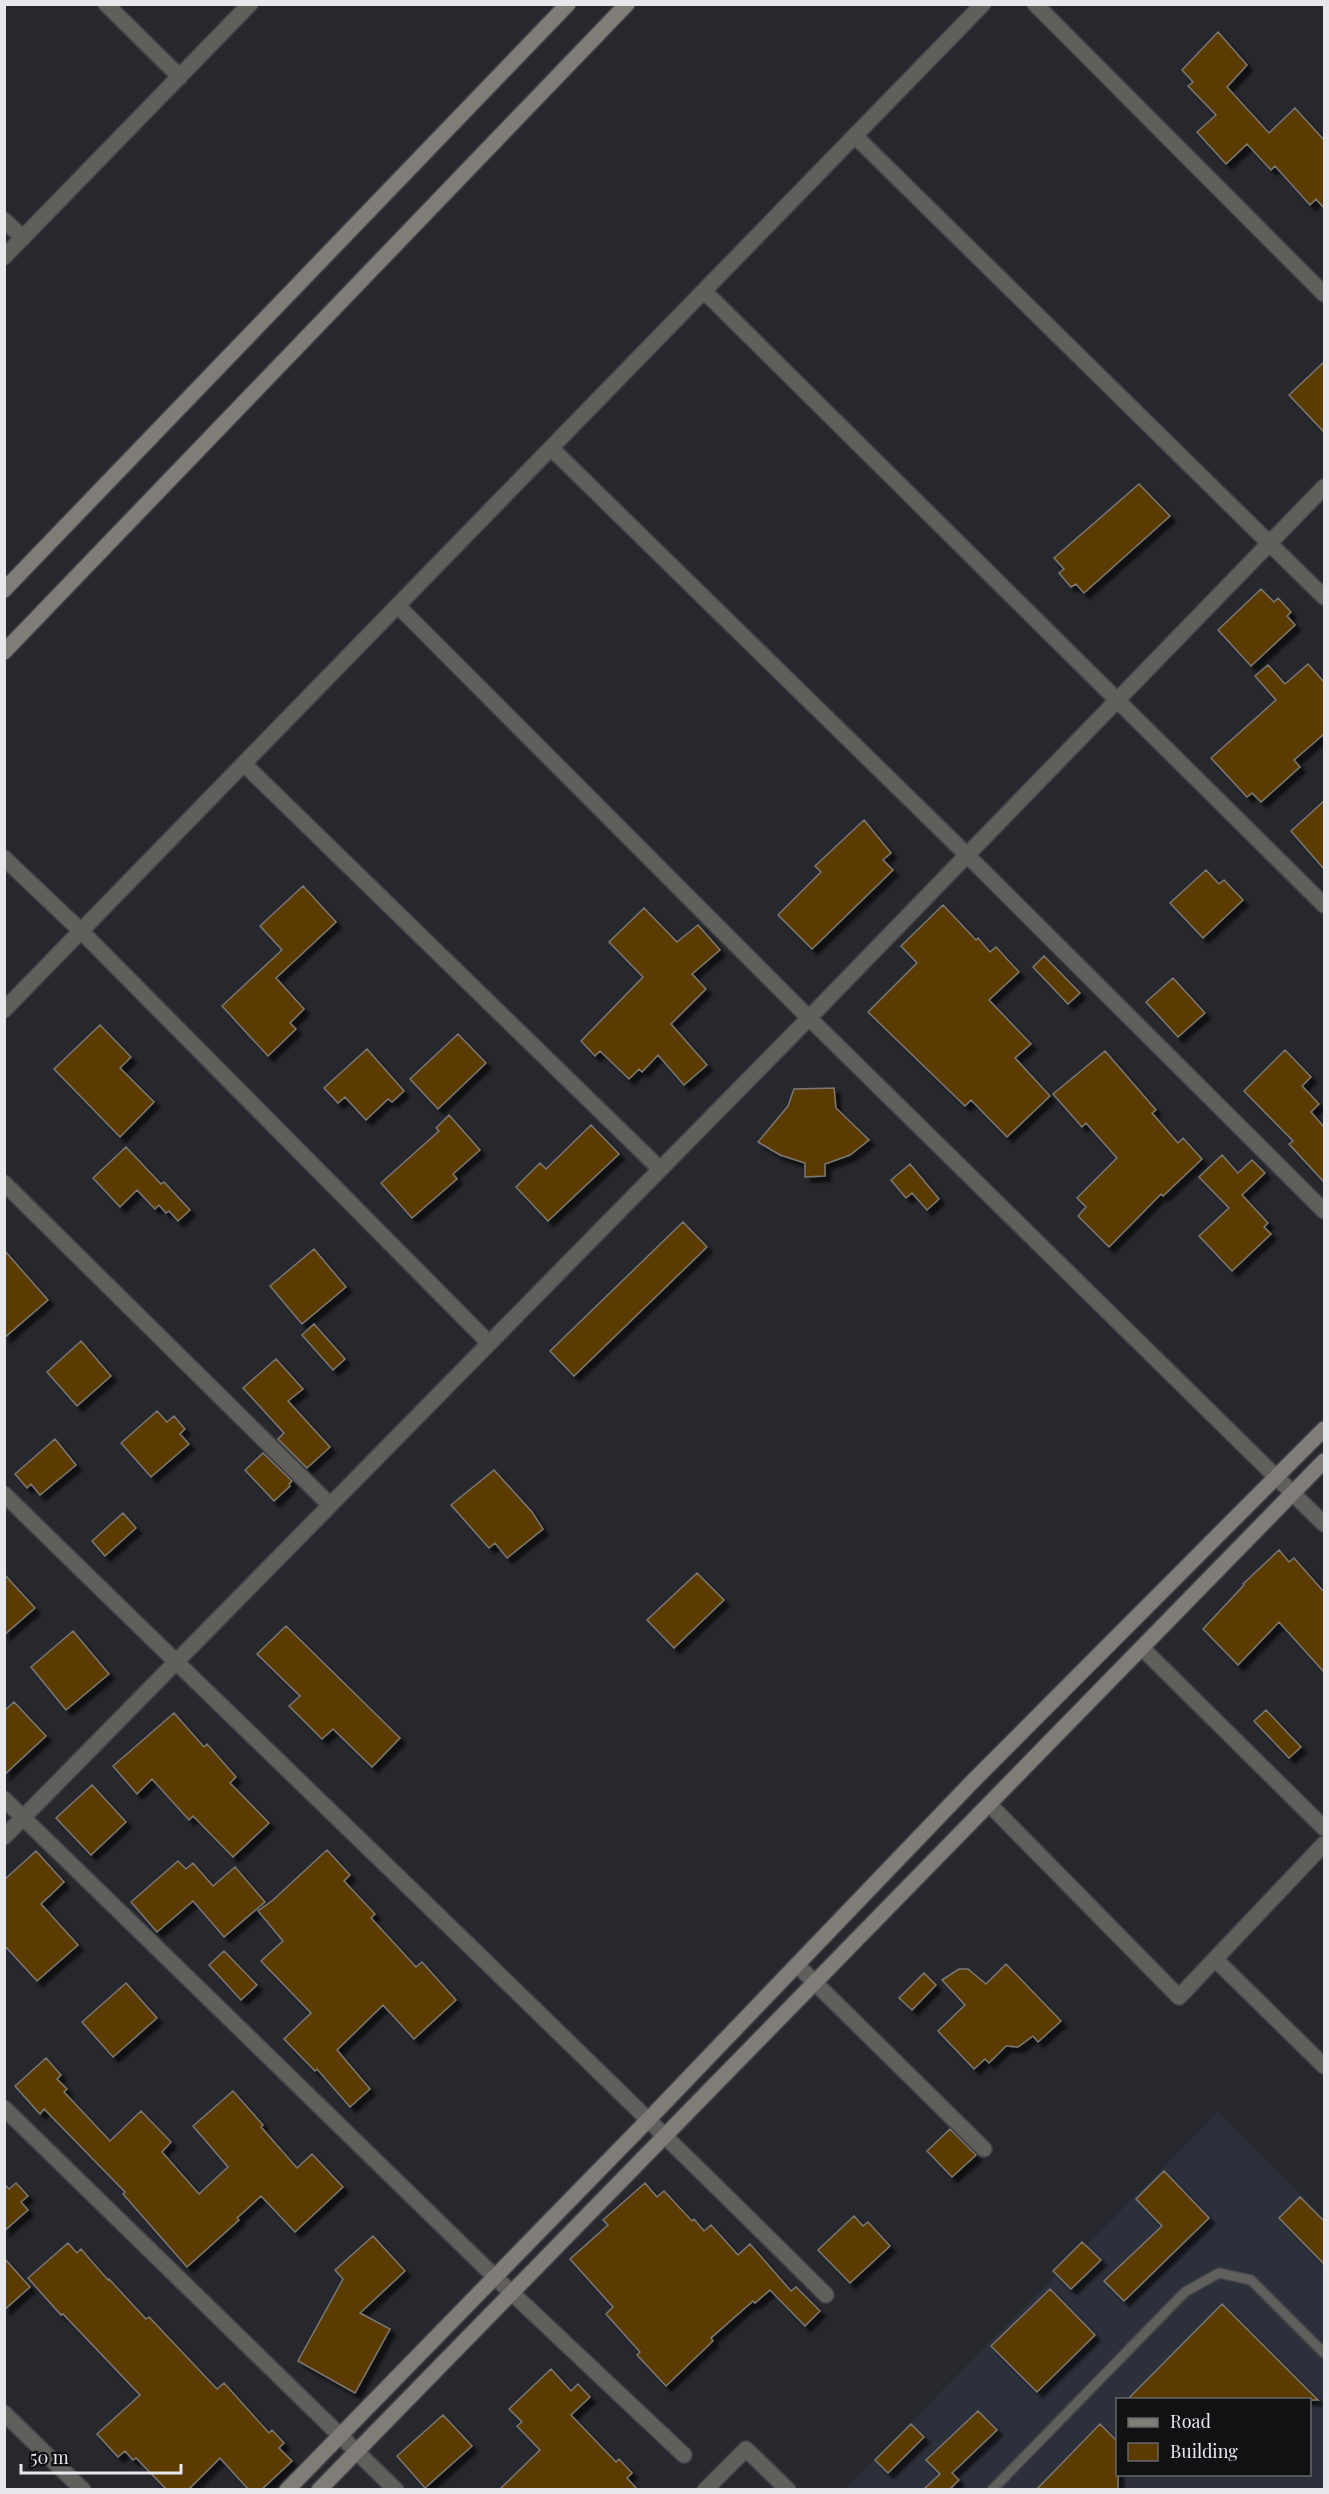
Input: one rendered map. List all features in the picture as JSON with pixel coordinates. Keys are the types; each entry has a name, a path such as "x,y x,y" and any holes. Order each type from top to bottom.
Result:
{"main road":[{"path":"4,590 568,4"},
{"path":"4,652 627,4"},
{"path":"287,2490 649,2119 973,1781 1324,1429"},
{"path":"319,2490 1324,1461"}],"street":[{"path":"106,4 180,77"},
{"path":"4,257 250,4"},
{"path":"4,1010 983,4"},
{"path":"1035,4 1324,294"},
{"path":"855,136 1324,597"},
{"path":"4,220 23,238"},
{"path":"704,291 1324,905"},
{"path":"551,448 967,855 1324,1211"},
{"path":"4,1837 809,1018 1324,487"},
{"path":"398,606 809,1018 1324,1524"},
{"path":"244,764 660,1169"},
{"path":"4,858 81,931 489,1343"},
{"path":"4,1183 330,1505"},
{"path":"4,1494 649,2119 826,2295"},
{"path":"1142,1648 1324,1828"},
{"path":"4,1799 511,2293 684,2455"},
{"path":"989,1804 1179,1997 1324,1844"},
{"path":"1215,1959 1324,2066"},
{"path":"796,1965 984,2149"},
{"path":"4,2108 396,2490"},
{"path":"4,2413 83,2490"},
{"path":"705,2490 746,2449 778,2486"}],"lane":[{"path":"992,2490 1185,2292 1219,2272 1251,2280 1324,2353"}],"shaded area":[{"path":"1218,2112 1324,2217 1324,2489 844,2490"}],"building":[{"path":"1218,32 1247,65 1227,87 1269,133 1295,108 1324,140 1324,208 1316,199 1310,205 1275,166 1271,170 1247,144 1226,164 1197,132 1216,115 1188,86 1193,82 1182,70"},
{"path":"1324,362 1324,432 1289,395"},
{"path":"1139,484 1170,516 1084,593 1076,584 1071,587 1059,573 1064,569 1054,558"},
{"path":"1261,589 1274,602 1278,598 1291,612 1287,616 1295,625 1251,666 1218,630"},
{"path":"1308,664 1324,682 1324,734 1294,760 1300,767 1261,802 1252,793 1247,797 1211,758 1276,700 1255,676 1268,665 1285,684"},
{"path":"1324,801 1324,869 1291,831"},
{"path":"864,820 891,853 883,860 893,870 812,949 778,915 821,872 815,866"},
{"path":"1206,870 1219,884 1224,880 1243,900 1203,938 1170,903"},
{"path":"303,886 336,922 276,978 304,1009 290,1023 296,1029 268,1056 222,1006 282,950 260,926"},
{"path":"943,905 976,940 978,938 990,952 996,947 1019,972 989,1000 1031,1044 1015,1058 1050,1096 1007,1137 971,1100 965,1106 868,1012 917,963 901,946"},
{"path":"644,908 677,942 698,925 720,950 692,974 706,989 671,1024 707,1065 684,1085 658,1055 642,1072 639,1069 629,1079 600,1051 595,1056 581,1041 643,977 609,942"},
{"path":"1044,956 1080,993 1068,1004 1033,967"},
{"path":"1173,978 1205,1013 1178,1037 1146,1002"},
{"path":"100,1025 131,1057 120,1068 154,1102 120,1137 54,1069"},
{"path":"458,1034 486,1063 438,1109 410,1079"},
{"path":"367,1049 404,1091 392,1102 388,1099 366,1120 345,1097 338,1103 324,1088"},
{"path":"1285,1050 1311,1077 1302,1086 1319,1104 1311,1112 1324,1127 1324,1182 1289,1144 1293,1141 1244,1091"},
{"path":"1105,1051 1156,1110 1152,1113 1178,1143 1183,1138 1202,1159 1163,1196 1161,1194 1109,1247 1078,1216 1086,1207 1077,1198 1117,1158 1086,1123 1082,1127 1053,1094"},
{"path":"834,1088 836,1108 869,1140 850,1155 825,1164 825,1176 805,1177 805,1163 780,1155 758,1142 788,1106 794,1089"},
{"path":"449,1115 480,1150 453,1174 457,1179 412,1218 381,1183 439,1131 436,1128"},
{"path":"591,1125 619,1154 548,1221 516,1187 540,1163 546,1169"},
{"path":"126,1147 161,1184 164,1182 190,1210 178,1221 169,1211 166,1213 159,1205 155,1209 137,1190 120,1207 93,1178"},
{"path":"1222,1155 1238,1173 1252,1160 1265,1173 1242,1195 1268,1223 1264,1227 1271,1234 1232,1271 1199,1236 1229,1208 1199,1177"},
{"path":"910,1164 939,1199 927,1210 912,1193 906,1198 891,1180"},
{"path":"683,1222 707,1247 574,1376 550,1351"},
{"path":"314,1249 346,1287 302,1324 270,1286"},
{"path":"4,1250 48,1300 4,1338"},
{"path":"314,1324 345,1359 333,1370 302,1335"},
{"path":"81,1341 111,1376 77,1406 47,1372"},
{"path":"276,1359 303,1389 288,1401 330,1447 307,1468 278,1439 284,1433 243,1388"},
{"path":"157,1411 167,1422 174,1416 185,1429 180,1434 189,1444 151,1477 121,1443"},
{"path":"55,1439 76,1465 40,1495 31,1484 27,1488 15,1474"},
{"path":"263,1453 292,1481 290,1486 274,1501 245,1470"},
{"path":"494,1470 532,1512 543,1529 507,1558 495,1543 489,1548 451,1505"},
{"path":"123,1513 136,1528 105,1556 92,1541"},
{"path":"1279,1550 1289,1562 1294,1558 1324,1592 1324,1672 1279,1622 1238,1665 1203,1629 1243,1584"},
{"path":"697,1573 724,1600 674,1648 647,1620"},
{"path":"4,1574 35,1608 4,1635"},
{"path":"286,1626 400,1738 372,1767 333,1729 322,1739 289,1706 300,1696 257,1654"},
{"path":"73,1631 109,1674 66,1710 31,1667"},
{"path":"14,1702 46,1736 4,1775 4,1711"},
{"path":"1266,1710 1301,1747 1289,1758 1254,1721"},
{"path":"174,1713 204,1747 207,1744 236,1777 230,1783 269,1823 233,1857 193,1816 189,1820 152,1779 137,1794 113,1766"},
{"path":"92,1785 126,1822 91,1855 56,1818"},
{"path":"327,1850 350,1875 344,1881 375,1914 371,1918 416,1967 422,1962 456,2000 414,2039 383,2005 337,2050 370,2089 350,2107 317,2069 315,2071 284,2039 311,2013 261,1961 283,1941 258,1911"},
{"path":"36,1851 64,1882 41,1904 78,1945 37,1981 4,1945 4,1880"},
{"path":"178,1861 186,1869 193,1863 213,1886 235,1867 265,1902 224,1937 193,1901 157,1932 131,1902"},
{"path":"224,1951 257,1985 241,2000 209,1965"},
{"path":"1006,1964 1061,2021 1038,2042 1033,2036 1018,2047 1006,2046 989,2063 985,2059 974,2069 938,2031 965,2005 942,1980 959,1969 968,1969 986,1984"},
{"path":"924,1973 936,1985 912,2010 899,1998"},
{"path":"126,1983 157,2018 113,2057 82,2022"},
{"path":"46,2058 61,2075 57,2079 67,2089 64,2092 110,2141 141,2111 171,2142 162,2152 199,2194 228,2167 193,2126 233,2091 297,2168 312,2154 343,2187 295,2232 261,2196 237,2218 239,2220 187,2267 123,2194 125,2192 44,2109 40,2114 15,2086"},
{"path":"950,2129 976,2155 952,2177 927,2151"},
{"path":"1164,2171 1209,2218 1124,2301 1104,2281 1162,2226 1136,2199"},
{"path":"16,2183 28,2196 21,2202 28,2210 4,2231 4,2184 9,2189"},
{"path":"645,2183 657,2197 664,2191 704,2231 711,2225 738,2255 750,2244 791,2291 796,2287 820,2311 805,2326 770,2290 755,2303 753,2301 711,2338 713,2341 666,2386 637,2355 640,2352 606,2314 613,2307 570,2259 608,2225 603,2220"},
{"path":"1300,2197 1324,2221 1324,2264 1279,2218"},
{"path":"854,2216 863,2226 868,2222 890,2246 850,2283 818,2250"},
{"path":"373,2236 405,2271 360,2313 390,2329 355,2393 298,2361 343,2279 335,2270"},
{"path":"1082,2242 1101,2260 1071,2289 1053,2271"},
{"path":"68,2243 77,2253 81,2249 108,2280 146,2319 149,2317 217,2389 224,2383 269,2433 272,2430 284,2443 279,2448 292,2461 261,2490 249,2490 220,2458 188,2490 167,2490 136,2458 133,2460 125,2451 118,2457 97,2434 140,2395 28,2278"},
{"path":"4,2258 30,2287 4,2310"},
{"path":"1050,2289 1095,2335 1037,2392 991,2346"},
{"path":"1222,2304 1318,2400 1311,2400 1311,2398 1129,2398"},
{"path":"551,2369 571,2391 578,2384 590,2397 571,2415 616,2462 619,2459 632,2473 627,2478 638,2490 499,2490 540,2450 517,2426 522,2422 509,2409"},
{"path":"978,2411 997,2430 952,2473 959,2480 949,2490 923,2490 940,2474 926,2460"},
{"path":"443,2415 472,2446 425,2488 397,2456"},
{"path":"911,2424 924,2437 888,2473 875,2460"},
{"path":"1100,2424 1116,2440 1118,2490 1036,2490"}]}
